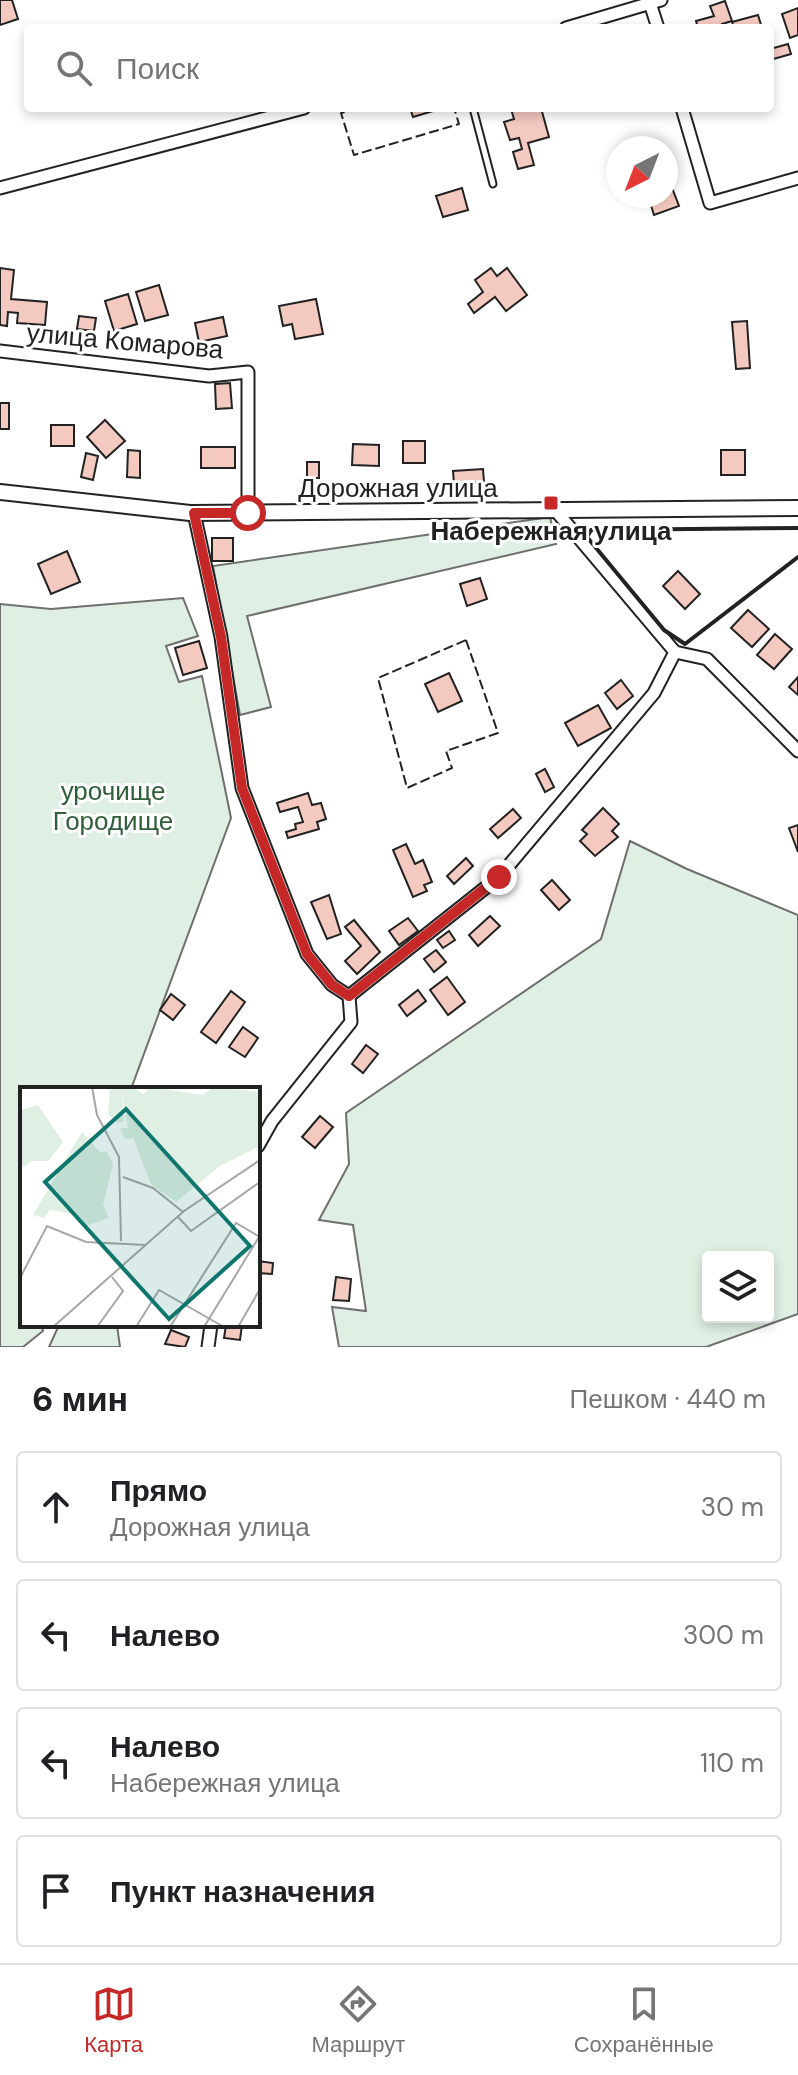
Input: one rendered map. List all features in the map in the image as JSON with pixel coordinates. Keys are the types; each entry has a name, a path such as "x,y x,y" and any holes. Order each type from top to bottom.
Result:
{"street":[{"path":"579,24 654,1 657,24"},
{"path":"0,188 289,112"},
{"path":"683,112 710,203 798,178"},
{"name":"улица Комарова","path":"0,351 209,376 248,372 248,513"},
{"name":"Дорожная улица","path":"0,492 194,513 798,508"},
{"path":"556,511 675,652 707,659 798,751"},
{"path":"194,513 221,637 242,788 307,954 332,985 349,996"},
{"path":"349,996 499,877 654,693 675,652"},
{"path":"260,1142 272,1121 351,1022 349,996"},
{"path":"208,1347 211,1327"}],"lane":[{"path":"474,112 493,184"}],"green space":[{"path":"550,517 556,544 247,616 271,707 240,715 213,566"},
{"name":"урочище Городище","path":"183,598 198,636 166,646 179,682 202,676 231,818 132,1087 20,1087 20,1327 42,1327 43,1331 23,1347 0,1347 0,604 51,609"},
{"path":"630,841 687,869 798,915 798,1314 774,1323 774,1251 702,1251 702,1323 773,1323 706,1347 339,1347 332,1307 366,1311 353,1225 319,1220 349,1164 346,1113 601,939"},
{"path":"58,1327 117,1327 120,1347 49,1347"}],"building":[{"path":"0,0 12,0 18,19 0,25"},
{"path":"725,1 732,21 697,24 696,21 714,16 710,6"},
{"path":"798,8 798,35 790,38 782,14"},
{"path":"758,15 761,24 733,24"},
{"path":"788,44 791,54 774,59 774,48"},
{"path":"411,112 430,112 413,117"},
{"path":"512,112 542,112 549,137 528,143 534,165 518,169 513,152 522,149 519,138 510,140 504,122 514,119"},
{"path":"462,188 468,210 443,217 436,196"},
{"path":"652,208 673,208 654,215"},
{"path":"0,268 14,270 11,299 47,302 45,325 17,323 18,313 8,312 7,326 0,325"},
{"path":"491,268 497,276 507,268 527,295 506,311 495,297 474,313 468,304 483,292 475,280"},
{"path":"159,285 168,315 145,321 136,292"},
{"path":"128,294 137,324 114,331 105,301"},
{"path":"316,299 323,334 295,339 292,324 283,326 279,306"},
{"path":"79,316 96,318 94,331 77,329"},
{"path":"223,317 227,336 199,342 195,323"},
{"path":"747,321 750,368 736,369 732,322"},
{"path":"230,383 232,408 216,409 215,384"},
{"path":"0,403 9,403 9,429 0,429"},
{"path":"105,420 125,441 106,458 87,437"},
{"path":"51,425 74,425 74,446 51,446"},
{"path":"403,441 425,441 425,463 403,463"},
{"path":"353,444 379,445 379,466 352,465"},
{"path":"201,447 235,447 235,468 201,468"},
{"path":"128,450 140,451 140,478 127,477"},
{"path":"721,450 745,450 745,475 721,475"},
{"path":"86,453 98,456 93,480 81,477"},
{"path":"307,462 319,462 319,478 307,478"},
{"path":"483,469 484,482 454,484 453,471"},
{"path":"212,538 233,538 233,561 212,561"},
{"path":"67,551 80,582 51,594 38,564"},
{"path":"678,571 700,594 685,609 663,586"},
{"path":"480,578 487,599 467,606 460,584"},
{"path":"748,610 769,629 752,647 731,628"},
{"path":"775,634 792,649 774,669 757,655"},
{"path":"199,641 207,668 183,675 175,648"},
{"path":"449,673 462,701 438,712 425,684"},
{"path":"798,677 798,695 789,687"},
{"path":"621,680 633,696 617,709 605,693"},
{"path":"598,705 611,728 578,746 565,723"},
{"path":"545,769 554,787 545,792 536,774"},
{"path":"308,793 312,805 321,803 326,819 317,822 319,829 288,838 286,832 296,829 295,824 303,822 298,807 280,812 277,803"},
{"path":"603,808 619,824 612,831 618,837 595,856 580,841 587,834 582,830"},
{"path":"513,809 521,818 498,838 490,829"},
{"path":"798,825 798,852 789,828"},
{"path":"406,844 415,864 423,860 432,882 424,885 427,891 413,897 393,850"},
{"path":"466,858 473,866 454,884 447,876"},
{"path":"552,880 570,900 559,910 541,890"},
{"path":"329,895 341,934 327,939 311,902"},
{"path":"490,916 500,926 478,946 469,935"},
{"path":"408,918 418,931 399,945 389,931"},
{"path":"354,920 380,952 357,974 345,961 361,946 345,927"},
{"path":"449,931 455,940 443,948 437,940"},
{"path":"436,950 446,962 434,972 424,959"},
{"path":"447,977 465,1002 448,1015 430,990"},
{"path":"418,990 426,1001 407,1016 399,1005"},
{"path":"231,991 245,1002 216,1043 201,1032"},
{"path":"171,994 185,1005 173,1020 160,1010"},
{"path":"243,1027 258,1038 245,1057 229,1047"},
{"path":"366,1045 378,1054 363,1073 352,1064"},
{"path":"320,1116 333,1127 315,1148 302,1137"},
{"path":"260,1261 273,1263 272,1274 260,1273"},
{"path":"336,1277 351,1279 349,1301 333,1300"},
{"path":"226,1327 242,1327 240,1340 224,1338"},
{"path":"171,1330 189,1337 185,1347 165,1344"}],"fence":[{"path":"344,112 341,113 354,155 459,124 455,112"},
{"path":"466,640 498,733 446,751 452,768 407,788 378,678 466,640"}],"wall":[{"path":"798,528 591,530 587,537 664,630 685,644 798,557"}],"place":[{"name":"Набережная улица","path":"551,503"}],"route":[{"path":"248,513 194,513 221,637 232,735 242,788 307,954 332,985 349,996 499,877"}]}
